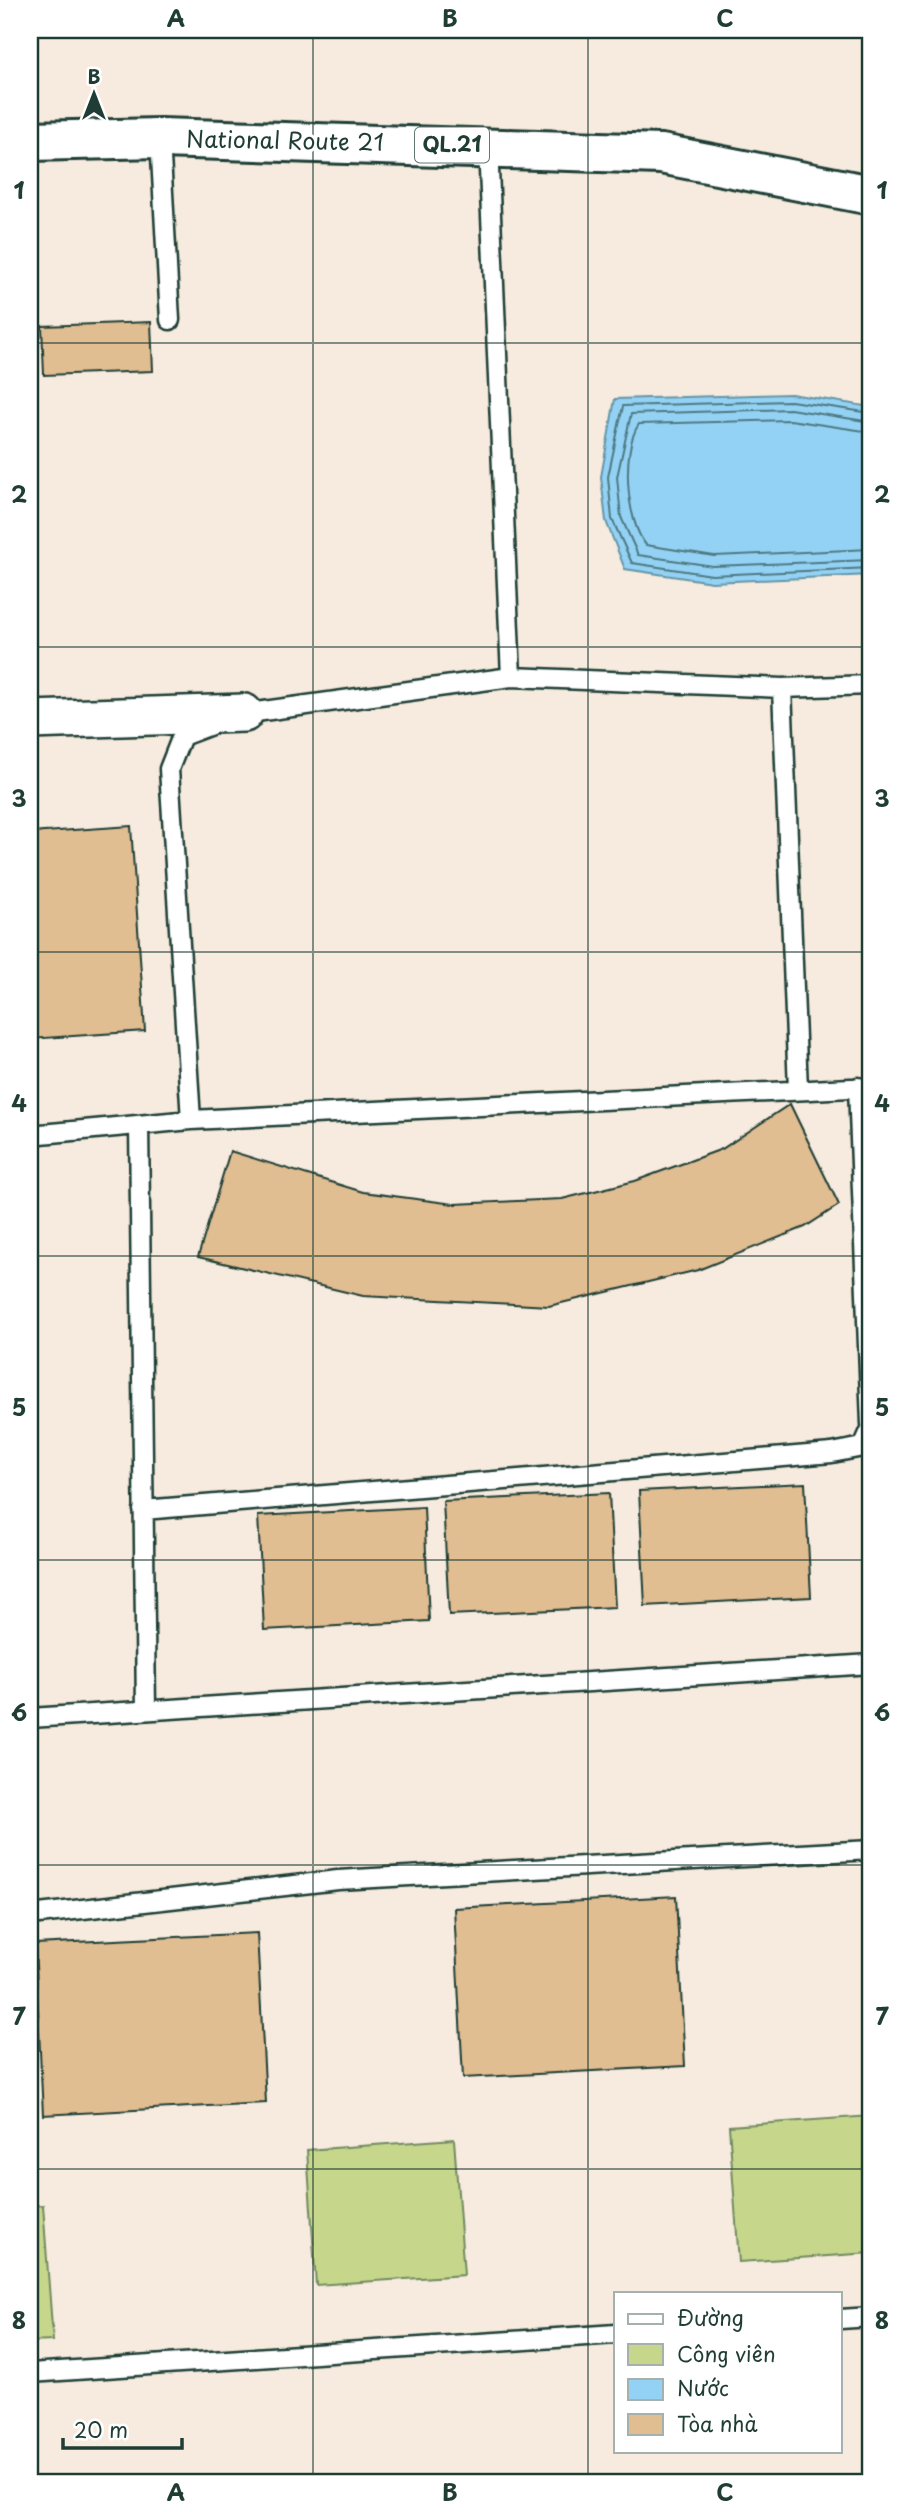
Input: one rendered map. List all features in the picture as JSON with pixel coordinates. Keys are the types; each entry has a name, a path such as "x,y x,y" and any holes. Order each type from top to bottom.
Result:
{"highway":[{"name":"National Route 21","path":"30,141 160,138 488,146 661,154 871,195"}],"street":[{"path":"30,720 244,713"}],"lane":[{"path":"160,138 170,320"},
{"path":"488,146 511,677"},
{"path":"191,1120 169,769 181,737 244,713 511,677 782,688 871,685"},
{"path":"782,688 798,1089"},
{"path":"30,1135 191,1120 865,1087 871,1427 863,1447 832,1452 143,1510"},
{"path":"139,1125 146,1710"},
{"path":"30,1718 871,1664"},
{"path":"30,1915 338,1881 871,1850"},
{"path":"842,2319 871,2317"},
{"path":"30,2373 614,2334"}],"green space":[{"path":"871,2116 871,2253 739,2262 729,2126"},
{"path":"454,2139 464,2275 316,2285 307,2150"},
{"path":"43,2205 53,2341 30,2342 30,2206"}],"water":[{"path":"791,394 871,407 871,575 712,582 625,569 606,521 601,477 615,399"}],"building":[{"path":"32,316 33,383 30,383"},
{"path":"151,322 153,371 44,375 42,326"},
{"path":"131,826 145,1031 30,1039 30,833"},
{"path":"790,1104 839,1205 805,1227 698,1270 549,1306 363,1296 198,1257 230,1151 363,1192 454,1204 562,1199 635,1181 722,1149"},
{"path":"805,1483 811,1597 645,1606 639,1491"},
{"path":"609,1493 615,1607 449,1615 443,1501"},
{"path":"424,1507 429,1621 264,1630 258,1516"},
{"path":"676,1896 685,2066 463,2078 454,1908"},
{"path":"257,1933 266,2103 43,2115 35,1944"}]}
